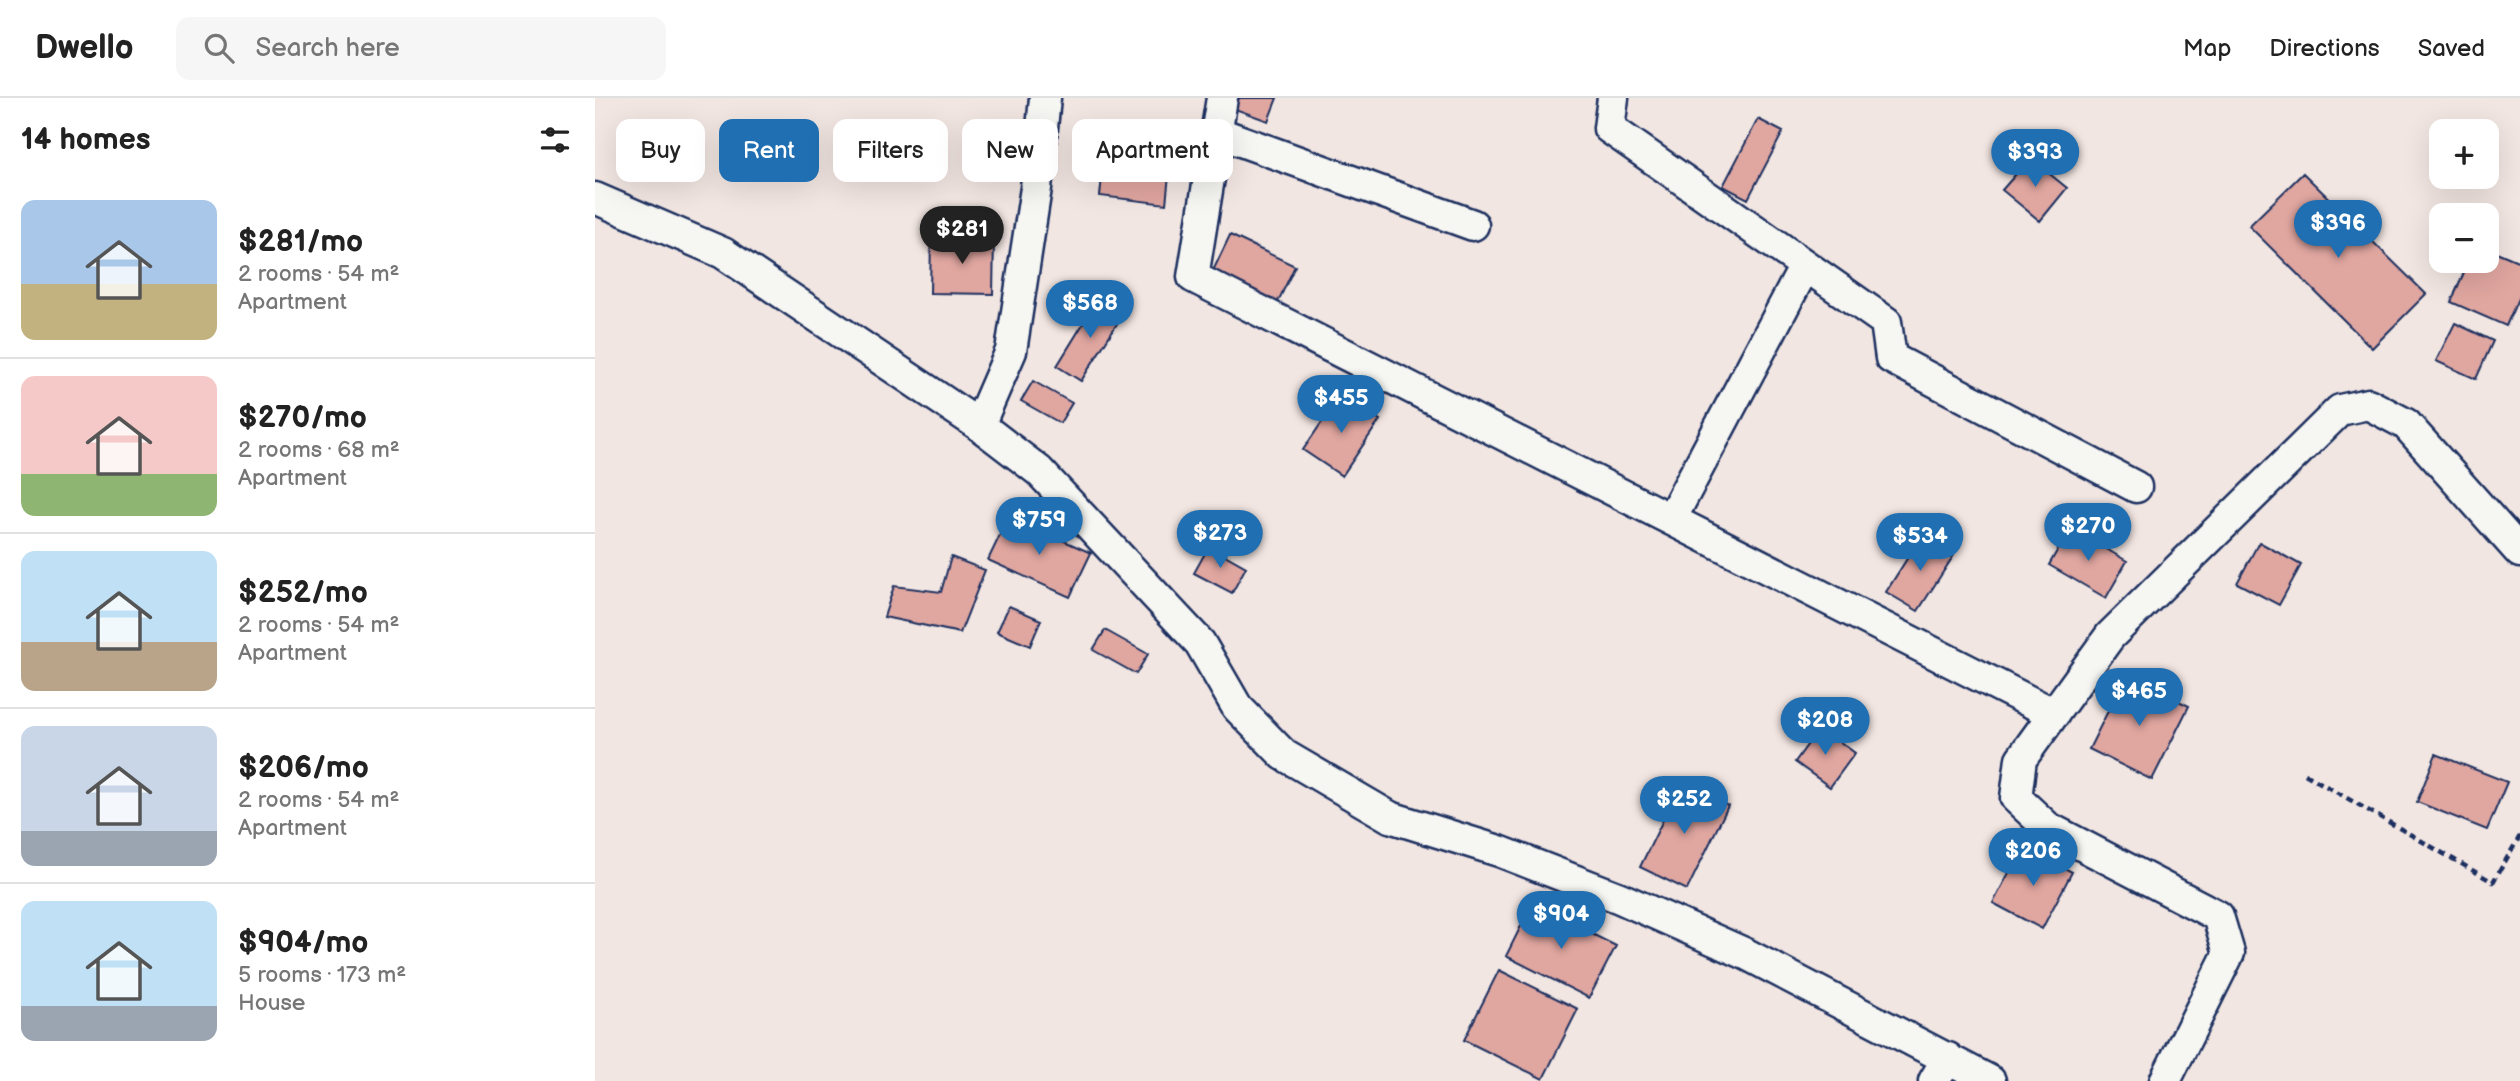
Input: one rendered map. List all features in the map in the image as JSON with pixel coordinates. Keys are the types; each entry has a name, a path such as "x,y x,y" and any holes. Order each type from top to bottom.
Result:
{"street":[{"path":"979,425 1011,351 1036,188 1045,98"},
{"path":"1218,119 1222,98"},
{"path":"1613,98 1609,128 1886,322 1891,358 2136,487"},
{"path":"1233,138 1473,225"},
{"path":"1208,182 1193,277 2054,714"},
{"path":"595,198 723,253 979,425 1039,471 1201,643 1237,707 1284,755 1390,817 1499,851 1620,898 1746,954 1872,1022 1941,1069 1990,1081"},
{"path":"1671,519 1805,266"},
{"path":"2165,1081 2229,953 2218,916 2047,827 2016,798 2021,759 2110,636 2340,410 2368,404 2406,424 2520,552"}],"path":[{"path":"2305,774 2494,882 2520,835"}],"building":[{"path":"1239,98 1277,98 1268,121 1235,109"},
{"path":"1758,119 1783,132 1748,199 1723,186"},
{"path":"2030,158 2067,188 2040,221 2002,190"},
{"path":"2303,173 2426,294 2372,348 2249,226"},
{"path":"1101,182 1168,182 1166,204 1100,196"},
{"path":"1230,235 1295,266 1276,306 1211,275"},
{"path":"931,237 994,238 993,294 930,293"},
{"path":"2499,253 2520,262 2520,294 2506,326 2451,302 2464,273 2499,273"},
{"path":"1099,298 1123,314 1081,381 1057,366"},
{"path":"2455,323 2493,341 2476,379 2436,361"},
{"path":"1033,381 1072,403 1060,423 1021,401"},
{"path":"1341,394 1380,420 1342,476 1303,450"},
{"path":"1009,516 1091,553 1070,597 988,560"},
{"path":"2070,528 2127,561 2106,598 2049,565"},
{"path":"1922,535 1954,555 1918,611 1886,592"},
{"path":"2259,542 2301,565 2279,605 2237,583"},
{"path":"1209,546 1246,567 1232,593 1194,573"},
{"path":"951,557 985,570 960,633 884,617 894,586 941,592"},
{"path":"1009,606 1041,620 1030,646 997,632"},
{"path":"1105,630 1148,654 1136,674 1093,650"},
{"path":"2126,675 2189,706 2152,780 2089,749"},
{"path":"1820,727 1855,753 1830,787 1795,762"},
{"path":"2436,754 2507,782 2487,830 2417,802"},
{"path":"1681,783 1728,806 1687,890 1640,867"},
{"path":"2023,846 2072,872 2042,929 1993,903"},
{"path":"1532,904 1616,946 1589,998 1506,956"},
{"path":"1499,970 1578,1009 1543,1079 1464,1040"}]}
